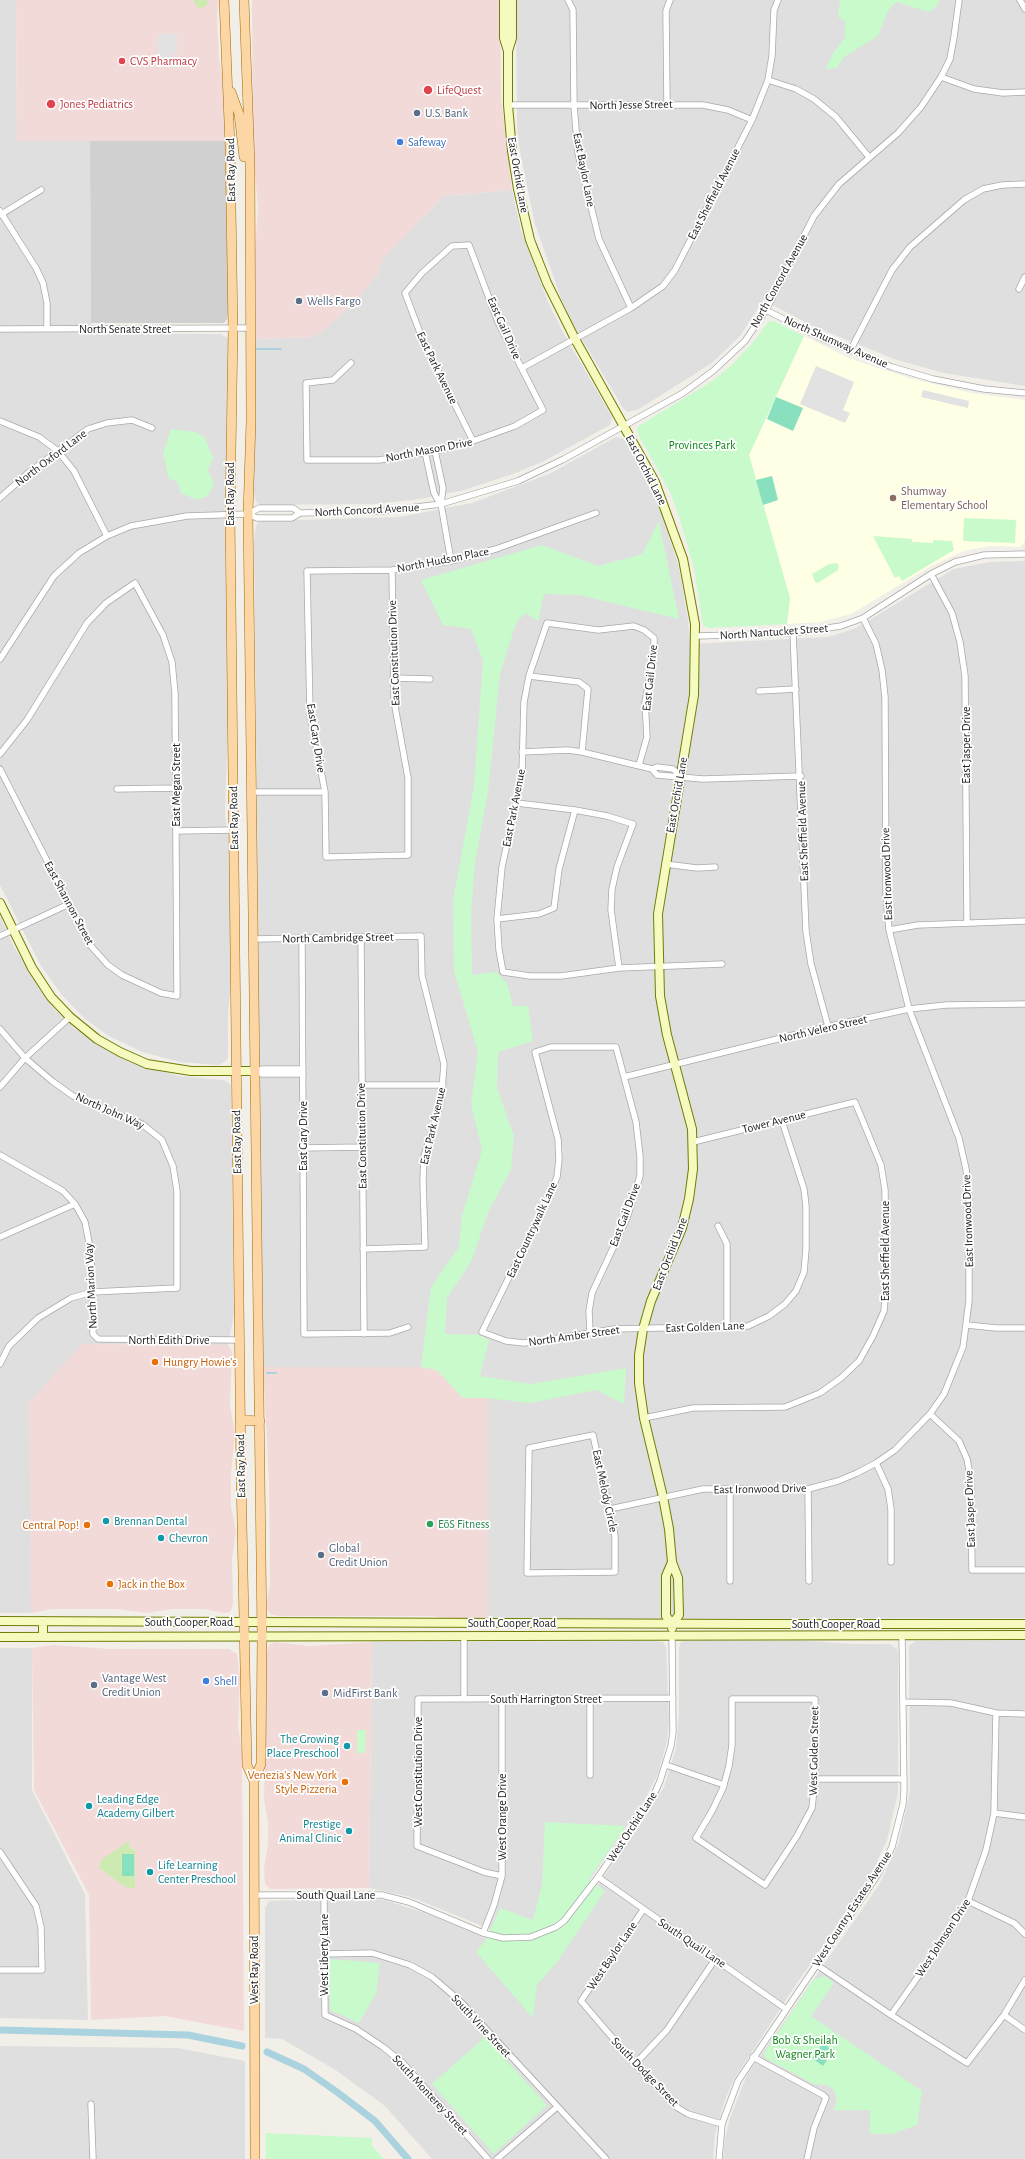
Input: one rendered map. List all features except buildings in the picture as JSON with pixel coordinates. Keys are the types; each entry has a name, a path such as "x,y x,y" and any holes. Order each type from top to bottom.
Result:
{"main road":[{"name":"East Ray Road","path":"224,0 228,82 233,329 230,514 240,1420 245,1636"},
{"name":"East Ray Road","path":"244,0 250,164 251,421 248,514 262,1622"},
{"path":"228,82 239,114 244,157 246,162 250,164"},
{"path":"240,1420 260,1421"},
{"name":"West Ray Road","path":"255,2159 254,1781 261,1764 262,1622"},
{"name":"West Ray Road","path":"245,1636 247,1765 254,1781"}],"street":[{"name":"East Orchid Lane","path":"504,0 504,38 508,51 508,105 518,189 530,240 547,283 575,339 655,482 670,518 685,566 692,596 697,636 694,695 665,864 658,914 658,966 663,1012 693,1142 693,1168 689,1199 682,1228 651,1301 643,1329 638,1355 638,1383 644,1418 664,1497 672,1562 678,1578 679,1615 672,1624"},
{"name":"East Orchid Lane","path":"508,51 512,38 512,0"},
{"name":"East Baylor Lane","path":"568,0 573,10 574,106 578,153 598,239 631,308"},
{"path":"667,104 666,10 670,0"},
{"name":"East Sheffield Avenue","path":"575,339 631,308 663,286 675,270 752,120 768,80 772,56 774,10 778,0"},
{"name":"North Concord Avenue","path":"0,660 54,576 79,553 107,536 132,526 187,516 248,514 257,518 292,518 300,513 391,511 441,504 518,481 564,459 683,393 713,371 745,341 766,310 814,216 839,184 899,132 921,107 941,77 951,52 959,0"},
{"path":"1020,0 1025,10"},
{"path":"941,77 974,89 1003,93 1025,92"},
{"path":"768,80 796,89 814,99 836,117 869,157"},
{"name":"North Jesse Street","path":"508,105 703,105 728,110 752,120"},
{"path":"850,351 892,270 910,247 964,200 983,189 1002,185 1025,184"},
{"path":"41,190 1,213 36,268 43,283 47,303 47,329"},
{"name":"East Park Avenue","path":"469,245 452,246 422,273 404,293 422,338 473,442"},
{"name":"East Gail Drive","path":"469,245 498,322 543,410"},
{"path":"1019,289 1025,277"},
{"name":"North Shumway Avenue","path":"766,310 850,351 892,367 933,379 984,389 1025,393"},
{"name":"North Senate Street","path":"0,329 250,328"},
{"path":"522,368 575,339"},
{"name":"North Mason Drive","path":"351,363 333,380 306,383 307,460 379,460 435,451 473,442 515,426 543,410"},
{"name":"North Oxford Lane","path":"0,498 28,473 88,429 107,423 132,420 152,428"},
{"path":"0,421 39,437 58,451 74,471 107,536"},
{"path":"435,451 443,488 441,504 451,561"},
{"path":"425,452 434,493 441,504"},
{"name":"North Concord Avenue","path":"248,514 256,508 293,508 300,513"},
{"name":"North Hudson Place","path":"308,571 392,570 451,561 496,549 596,513"},
{"name":"North Nantucket Street","path":"697,636 793,633 841,626 863,618 931,574 955,562 984,555 1025,554"},
{"name":"East Constitution Drive","path":"326,857 408,856 408,778 394,701 392,570"},
{"name":"East Gary Drive","path":"308,571 310,714 325,792 326,857"},
{"name":"East Jasper Drive","path":"931,574 952,613 960,642 965,676 967,923"},
{"name":"East Megan Street","path":"0,754 27,720 87,623 106,603 135,582 163,635 172,662 175,694 177,996"},
{"name":"East Ironwood Drive","path":"610,1509 702,1489 808,1489 838,1481 876,1464 900,1446 930,1414 944,1394 955,1370 963,1347 970,1301 970,1199 966,1168 959,1138 909,1009 889,930 886,894 885,697 882,670 876,644 863,618"},
{"name":"East Park Avenue","path":"619,968 561,976 530,976 503,972 499,950 497,919 502,867 522,775 524,702 529,676 547,623 598,630 634,626 644,630 654,638"},
{"name":"East Sheffield Avenue","path":"793,633 801,776 806,931 811,964 828,1026"},
{"name":"East Gail Drive","path":"638,765 647,737 645,702 654,656 654,638"},
{"path":"529,676 579,682 588,689 582,752"},
{"path":"393,678 430,678"},
{"path":"760,691 796,689"},
{"path":"522,752 568,750 582,752 638,765 652,769 657,775 670,777 681,776 703,779 801,776"},
{"name":"East Shannon Street","path":"0,769 90,945 108,966 143,986 161,993 177,996"},
{"path":"117,789 176,788"},
{"path":"252,792 325,792"},
{"path":"517,803 575,810 607,816 633,824 617,867 612,889 611,910 619,968 722,964"},
{"path":"497,919 539,914 554,908 559,868 575,810"},
{"path":"176,831 234,830"},
{"path":"665,864 697,868 715,867"},
{"path":"0,903 32,968 47,991 70,1017 97,1039 120,1052 148,1064 191,1072 255,1072 262,1074 303,1072"},
{"path":"0,936 68,904"},
{"path":"889,930 918,925 1025,922"},
{"name":"East Park Avenue","path":"363,1249 425,1247 423,1182 424,1156 439,1107 443,1084 444,1064 422,976 422,936"},
{"name":"North Cambridge Street","path":"254,939 422,936"},
{"name":"East Gary Drive","path":"302,938 304,1334 364,1334"},
{"name":"East Constitution Drive","path":"361,938 364,1334"},
{"name":"North Velero Street","path":"624,1077 828,1026 909,1009 946,1005 1025,1004"},
{"path":"0,1087 25,1058 70,1017"},
{"name":"North John Way","path":"0,1029 25,1058 52,1081 73,1096 142,1124 162,1140 173,1166 177,1191 177,1288 92,1292"},
{"name":"East Gail Drive","path":"534,1052 551,1047 616,1047 636,1122 640,1156 640,1176 627,1218 592,1293 590,1333"},
{"name":"East Countrywalk Lane","path":"482,1332 550,1196 557,1177 560,1159 558,1139 534,1052"},
{"path":"361,1084 443,1084"},
{"name":"East Sheffield Avenue","path":"644,1418 693,1408 785,1407 820,1393 841,1378 859,1361 873,1336 884,1311 886,1272 885,1190 880,1165 855,1102"},
{"name":"Tower Avenue","path":"693,1142 855,1102"},
{"name":"East Golden Lane","path":"643,1329 728,1328 748,1326 769,1316 785,1304 796,1290 804,1272 806,1249 806,1206 804,1189 782,1121"},
{"path":"303,1148 362,1147"},
{"name":"North Marion Way","path":"0,1155 63,1191 75,1204 85,1222 88,1236 93,1334 98,1339"},
{"path":"0,1237 75,1204"},
{"path":"718,1226 727,1244 728,1328"},
{"path":"0,1364 10,1346 38,1318 71,1298 92,1292"},
{"path":"967,1325 996,1328 1025,1328"},
{"path":"364,1334 390,1333 408,1327"},
{"name":"North Amber Street","path":"482,1332 506,1341 524,1343 614,1329 643,1329"},
{"name":"North Edith Drive","path":"98,1339 239,1340"},
{"name":"East Jasper Drive","path":"930,1414 959,1441 967,1459 971,1481 972,1570 1025,1570"},
{"name":"East Melody Circle","path":"593,1435 610,1509 615,1536 615,1572 527,1573 529,1448 593,1435"},
{"path":"876,1464 888,1488 891,1509 891,1562"},
{"path":"730,1489 730,1581"},
{"path":"808,1489 809,1581"},
{"name":"East Orchid Lane","path":"672,1562 666,1576 666,1616 672,1624 672,1635"},
{"name":"South Cooper Road","path":"0,1621 902,1625 1025,1624"},
{"path":"42,1621 43,1637"},
{"path":"464,1623 464,1699"},
{"path":"902,1625 902,1635"},
{"name":"West Orchid Lane","path":"483,1933 503,1938 531,1937 547,1931 564,1920 598,1878 652,1799 666,1765 672,1732 672,1635"},
{"name":"West Country Estates Avenue","path":"719,2159 722,2124 738,2081 878,1874 889,1852 903,1804 902,1635"},
{"name":"South Cooper Road","path":"0,1637 1025,1635"},
{"name":"South Harrington Street","path":"418,1699 590,1700 673,1698"},
{"name":"West Constitution Drive","path":"418,1699 417,1846 484,1872 502,1876"},
{"name":"West Orange Drive","path":"483,1933 494,1905 502,1876 502,1699"},
{"name":"West Golden Street","path":"732,1699 815,1699 815,1779 812,1808 797,1836 765,1885 696,1838 712,1811 724,1785 732,1745 732,1699"},
{"path":"590,1700 590,1775"},
{"path":"903,1702 951,1703 996,1713 1025,1714"},
{"name":"West Johnson Drive","path":"891,2015 948,1934 968,1901 986,1850 994,1813 996,1713"},
{"path":"666,1765 724,1785"},
{"path":"815,1779 904,1779"},
{"path":"994,1813 1025,1817"},
{"path":"0,1852 36,1906 41,1926 42,1970 0,1970"},
{"name":"South Quail Lane","path":"598,1878 643,1910 716,1958 786,2009"},
{"name":"West Liberty Lane","path":"324,1894 325,2015"},
{"name":"South Quail Lane","path":"254,1895 382,1895 409,1902 483,1933"},
{"path":"968,1901 1014,1923 1025,1934"},
{"name":"West Baylor Lane","path":"581,2002 643,1910"},
{"name":"South Vine Street","path":"324,1954 372,1953 410,1964 432,1977 460,2001 606,2159"},
{"path":"635,2064 667,2030 716,1958"},
{"path":"816,1965 967,2063 1004,2015 1025,1980"},
{"name":"South Dodge Street","path":"581,2002 635,2064 678,2108 688,2114 722,2124"},
{"name":"South Monterey Street","path":"325,2015 356,2029 383,2047 403,2063 488,2159"},
{"path":"1004,2015 1025,2030"},
{"path":"753,2057 826,2098 814,2128 807,2159"},
{"path":"92,2104 93,2159"},
{"path":"497,2159 557,2107"}],"shaded area":[{"path":"0,0 16,0 17,141 90,141 91,322 93,334 220,334 228,338 225,529 228,720 225,813 229,846 231,981 228,1012 228,1056 227,1060 219,1065 180,1062 142,1052 109,1036 85,1019 62,995 41,966 0,885"},
{"path":"16,0 219,0 217,15 219,59 223,80 225,141 17,141"},
{"path":"252,0 500,0 501,97 512,190 444,196 384,257 376,277 351,305 322,332 310,337 256,339 255,250 258,207 253,155"},
{"path":"516,0 1025,0 1025,386 944,373 894,359 815,327 763,300 741,335 712,363 639,409 627,412 623,408 574,326 561,298 535,224 521,157 517,127"},
{"path":"177,33 177,54 171,54 171,57 177,58 177,68 172,69 157,58 158,35"},
{"path":"90,141 225,141 228,313 227,319 224,323 91,323"},
{"path":"512,190 521,230 548,302 564,334 612,417 610,425 544,461 513,474 464,490 420,499 375,504 260,505 256,502 254,493 256,339 311,337 376,277 384,257 444,196"},
{"name":"Shumway Elementary School","path":"804,336 851,359 909,378 971,393 1025,400 1025,540 1023,544 1020,547 990,546 964,551 931,566 851,614 820,622 787,624 790,598 749,455"},
{"path":"816,366 854,382 843,410 850,413 845,423 800,404"},
{"path":"923,390 969,401 968,408 921,397"},
{"path":"616,437 624,439 628,445 662,513 679,567 688,620 690,644 828,637 856,628 954,569 990,562 1025,561 1025,1618 487,1619 463,1398 437,1370 421,1367 263,1367 254,541 256,526 258,522 263,521 400,517 472,503 549,474"},
{"path":"0,916 14,947 41,991 54,1009 74,1028 95,1043 132,1063 179,1076 223,1080 230,1084 231,1087 234,1314 228,1345 82,1344 31,1613 0,1613"},
{"path":"82,1344 228,1345 232,1351 230,1406 235,1433 231,1474 231,1506 236,1531 232,1559 233,1605 230,1612 224,1613 204,1609 172,1609 147,1613 117,1609 52,1609 31,1613 29,1402"},
{"path":"263,1367 421,1367 437,1370 463,1398 487,1398 487,1619 452,1619 432,1616 279,1616 270,1614 266,1607 270,1584 269,1480"},
{"path":"1025,1640 1025,2159 723,2159 725,2139 730,2118 747,2075 879,1885 899,1842 910,1792 909,1646 916,1641"},
{"path":"809,1641 853,1644 890,1644 897,1649 898,1656 898,1793 887,1840 868,1881 797,1983 733,2081 725,2100 715,2134 713,2159 432,2159 385,2106 334,2069 282,2039 265,2038 265,1908 269,1901 363,1898 385,1900 425,1913 493,1941 592,1893 636,1831 664,1787 676,1748 679,1714 679,1648 681,1642"},
{"path":"275,1642 309,1646 372,1642 369,1888 270,1889 265,1884 264,1868 268,1844 268,1822 264,1799 267,1652 269,1645"},
{"path":"372,1642 663,1642 666,1647 669,1722 667,1741 658,1774 643,1803 580,1894 558,1919 497,1932 411,1897 369,1888"},
{"path":"54,1645 110,1649 229,1649 237,1654 240,1678 238,1727 242,1750 244,2031 165,2016 91,2020 89,1895 34,1790 32,1648"},
{"path":"0,1648 32,1648 32,1790 85,1894 88,2020 0,2018"},
{"path":"0,2046 178,2048 245,2061 245,2159 0,2159"}],"green space":[{"path":"193,0 207,0 208,2 206,6 201,8 197,7"},
{"path":"840,0 939,0 938,5 929,12 896,2 888,11 878,36 843,58 837,68 826,69 832,55 845,37 845,21 838,17"},
{"name":"Provinces Park","path":"774,321 804,336 749,455 790,598 787,624 708,628 703,625 694,568 671,494 638,434 637,427 714,380 734,363 755,340 768,322"},
{"path":"776,397 803,408 793,431 767,419"},
{"path":"171,429 196,432 205,438 213,458 208,470 214,484 208,496 197,500 181,493 177,481 169,479 163,454"},
{"path":"772,476 778,500 763,505 756,480"},
{"path":"964,518 1016,520 1015,543 963,541"},
{"path":"659,521 679,619 579,595 544,594 538,621 525,613 516,623 500,674 488,792 475,863 471,913 472,975 496,972 507,983 513,1006 528,1006 533,1041 498,1052 497,1088 514,1136 511,1170 489,1210 471,1262 447,1298 445,1334 479,1335 489,1340 480,1376 530,1384 626,1368 624,1404 596,1390 530,1403 487,1398 463,1398 437,1370 421,1367 431,1287 459,1247 462,1216 482,1150 471,1104 478,1052 454,971 453,900 474,786 483,661 471,629 443,625 421,580 542,545 598,566 642,554"},
{"path":"873,536 912,539 912,542 933,543 933,540 952,541 954,550 902,581 899,576 895,578"},
{"path":"837,563 839,566 838,570 818,583 815,582 812,574 829,564"},
{"path":"357,1730 366,1730 365,1753 357,1753"},
{"path":"545,1822 626,1826 589,1879 605,1891 557,1962 537,1985 533,2018 476,1952 485,1941 500,1908 533,1920 542,1885"},
{"path":"129,1841 130,1849 135,1849 135,1888 127,1888 99,1868 101,1860"},
{"path":"122,1854 134,1854 134,1876 122,1876"},
{"path":"329,1959 380,1963 376,1994 359,2023 330,2010"},
{"name":"Bob & Sheilah Wagner Park","path":"825,1976 834,1983 811,2016 922,2091 917,2125 892,2134 870,2134 870,2110 834,2110 837,2098 833,2089 827,2085 814,2084 765,2058 764,2053 814,1979"},
{"path":"485,2037 547,2105 494,2154 432,2084"},
{"path":"823,2043 833,2051 823,2066 812,2058"},
{"path":"266,2133 372,2138 372,2146 384,2159 266,2159"}],"waterway":[{"path":"255,349 281,349"},
{"path":"267,1373 276,1373"},
{"path":"0,2030 188,2035 242,2046"},
{"path":"267,2052 304,2069 337,2092 375,2121 408,2159"}],"place":[{"name":"CVS Pharmacy","path":"122,61"},
{"name":"LifeQuest","path":"428,90"},
{"name":"Jones Pediatrics","path":"51,104"},
{"name":"U.S. Bank","path":"417,113"},
{"name":"Safeway","path":"400,142"},
{"name":"Wells Fargo","path":"299,301"},
{"name":"Shumway Elementary School","path":"893,498"},
{"name":"Hungry Howie's","path":"155,1362"},
{"name":"Brennan Dental","path":"106,1521"},
{"name":"EōS Fitness","path":"430,1524"},
{"name":"Central Pop!","path":"87,1525"},
{"name":"Chevron","path":"161,1538"},
{"name":"Global Credit Union","path":"321,1555"},
{"name":"Jack in the Box","path":"110,1584"},
{"name":"Shell","path":"206,1681"},
{"name":"Vantage West Credit Union","path":"94,1685"},
{"name":"MidFirst Bank","path":"325,1693"},
{"name":"The Growing Place Preschool","path":"347,1746"},
{"name":"Venezia's New York Style Pizzeria","path":"345,1782"},
{"name":"Leading Edge Academy Gilbert","path":"89,1806"},
{"name":"Prestige Animal Clinic","path":"349,1831"},
{"name":"Life Learning Center Preschool","path":"150,1872"}]}
